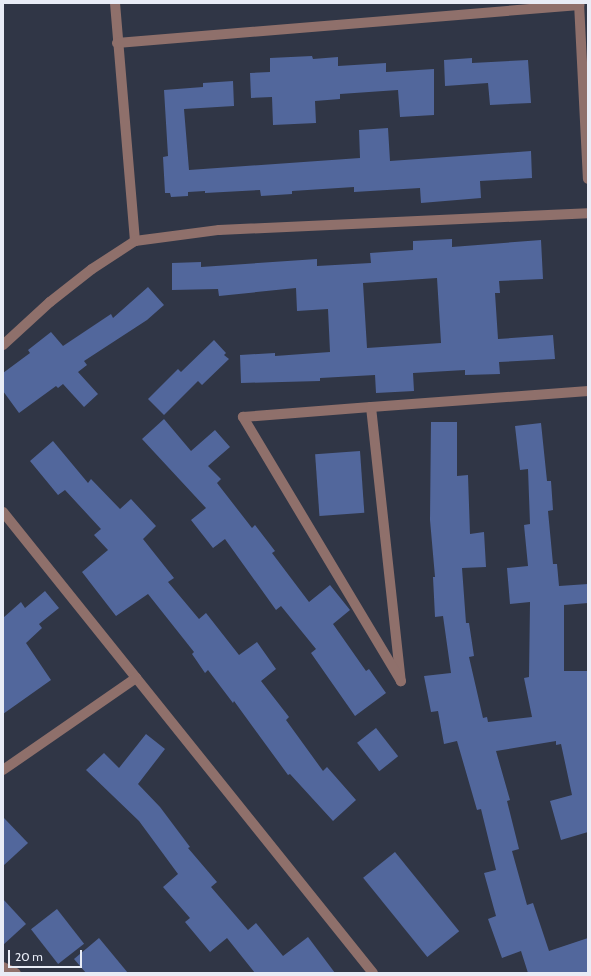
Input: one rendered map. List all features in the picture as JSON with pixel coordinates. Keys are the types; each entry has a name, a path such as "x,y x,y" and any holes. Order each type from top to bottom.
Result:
{"street":[{"path":"115,3 117,43 135,241"},
{"path":"117,43 579,4 588,179"},
{"path":"3,345 74,283 135,241 220,230 588,213"},
{"path":"371,407 400,681 243,417 371,407 588,391"},
{"path":"3,512 373,973"},
{"path":"3,770 136,678"},
{"path":"3,967 16,973"}],"building":[{"path":"312,56 313,59 338,57 338,66 386,63 386,72 434,69 434,115 400,117 398,90 340,94 340,99 315,101 316,123 273,125 272,97 251,98 250,73 270,72 270,58"},
{"path":"472,58 472,63 528,60 531,103 490,105 488,83 445,86 444,60"},
{"path":"233,81 234,106 184,109 189,170 360,158 359,130 388,128 390,161 531,151 532,178 480,181 481,198 421,203 420,188 354,192 354,187 292,191 292,194 261,196 260,190 205,193 205,191 188,192 188,196 171,197 170,193 165,193 163,157 168,156 164,90 203,87 203,83"},
{"path":"452,239 452,247 541,240 543,279 499,281 500,293 495,293 498,339 553,335 555,359 499,362 500,374 465,375 465,370 413,373 414,391 376,393 375,375 320,378 320,381 241,383 240,355 275,353 275,356 330,352 328,309 297,311 296,288 219,296 218,289 172,290 172,263 201,262 201,267 317,259 317,266 371,263 370,253 413,250 413,241","holes":["437,278 441,343 367,348 363,283"]},
{"path":"148,287 164,305 147,320 84,361 87,365 78,372 98,394 84,407 63,384 58,388 56,386 19,413 3,391 3,373 30,353 28,350 51,332 63,346 111,314 113,318"},
{"path":"214,340 226,353 224,355 229,359 202,385 198,381 164,415 148,399 178,369 181,372"},
{"path":"164,419 191,451 215,430 230,447 208,466 221,479 217,483 252,528 255,525 275,551 272,553 309,602 330,585 350,610 333,624 366,671 369,669 386,693 355,716 311,653 316,649 281,606 276,610 225,539 213,548 191,520 206,508 142,439"},
{"path":"431,422 457,422 457,476 468,475 470,534 484,532 486,567 462,568 466,623 469,623 474,656 469,657 483,718 487,717 488,722 532,717 524,678 529,677 530,602 510,604 507,568 528,566 524,525 530,524 528,469 520,470 515,426 541,423 547,481 551,481 553,510 548,511 553,564 557,564 559,586 588,584 588,603 564,605 564,671 588,671 588,832 561,840 550,801 572,795 561,744 556,745 556,741 496,751 510,800 507,801 519,849 512,851 527,905 533,903 549,951 588,938 588,973 528,973 521,951 502,958 488,919 496,916 484,873 496,870 481,809 477,810 457,741 444,744 438,711 431,712 424,676 451,673 443,616 435,617 433,577 435,577 430,520"},
{"path":"53,441 88,483 91,479 120,509 131,499 156,526 143,539 174,578 168,582 199,619 206,613 239,655 257,642 276,669 261,681 289,717 286,720 323,771 327,767 356,800 333,821 290,774 288,775 234,701 233,703 208,670 205,673 192,654 194,652 148,594 116,616 82,572 108,550 94,535 101,529 65,490 58,495 30,461"},
{"path":"360,451 364,513 319,516 315,454"},
{"path":"45,591 59,608 39,624 42,628 26,643 51,680 3,714 3,618 21,602 25,608"},
{"path":"376,728 398,756 379,771 357,743"},
{"path":"146,734 165,749 138,784 160,807 190,847 188,848 217,882 211,887 248,930 256,923 283,956 308,937 335,973 255,973 227,938 210,952 185,922 190,918 163,887 178,874 139,821 86,770 104,753 119,768"},
{"path":"3,817 28,843 3,866"},
{"path":"395,852 459,931 427,957 363,878"},
{"path":"3,899 26,924 3,945"},
{"path":"57,909 84,944 58,964 31,929"},
{"path":"99,938 128,973 86,973 74,959"}]}
